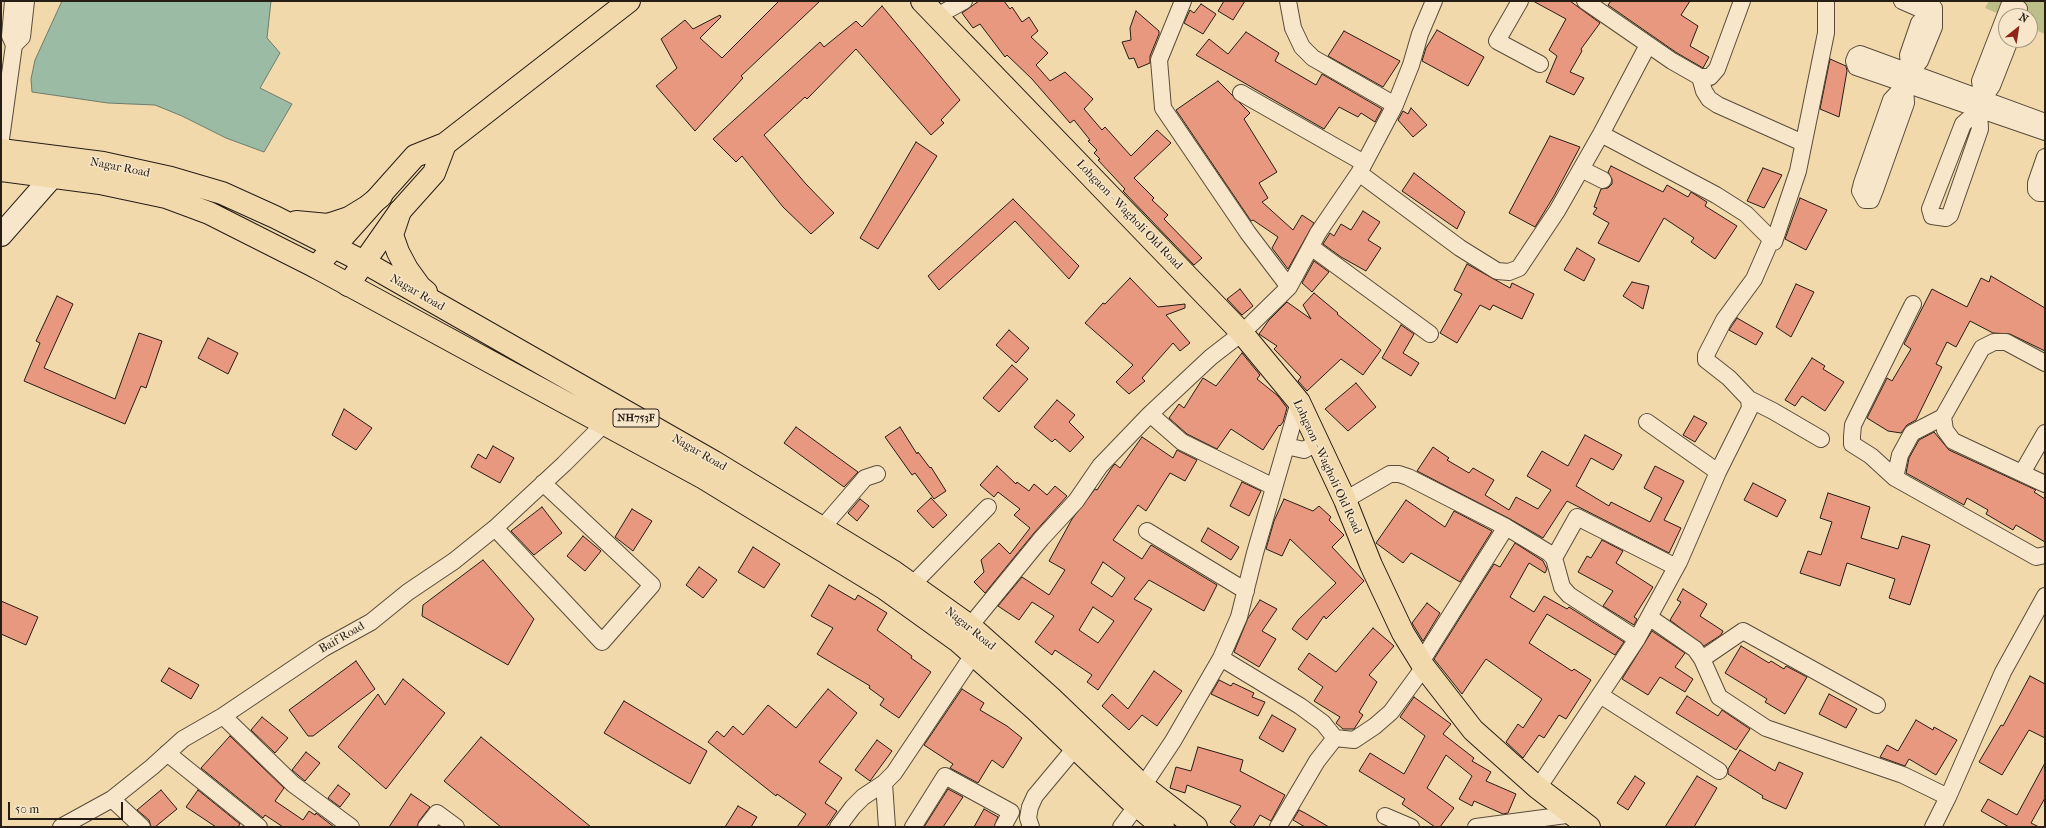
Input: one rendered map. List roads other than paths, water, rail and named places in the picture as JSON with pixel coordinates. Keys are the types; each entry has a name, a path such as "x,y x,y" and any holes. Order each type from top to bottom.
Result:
{"main road":[{"path":"316,267 381,196 415,156 445,144 629,1"},
{"name":"Lohgaon - Wagholi Old Road","path":"930,8 1242,332 1299,402 1345,500 1371,565 1403,633 1422,665 1473,730 1538,788 1581,821"},
{"path":"348,285 400,211 434,173 445,144"},
{"name":"Nagar Road","path":"1,150 103,164 171,178 222,193 275,216 364,262 714,462 912,585 970,626 1050,698 1140,796 1163,827"},
{"name":"Nagar Road","path":"1,170 100,183 166,197 209,213 316,267 704,478 884,588 958,641 1037,711 1075,748 1140,796 1196,827"},
{"path":"275,216 300,223 328,224 349,218 381,196"},
{"path":"400,211 392,235 398,252 420,287 448,311"}],"street":[{"path":"1,139 14,44 10,36 13,1"},
{"path":"14,44 22,37 26,1"},
{"path":"930,8 964,1"},
{"path":"1183,1 1159,60 1163,108 1248,233 1290,287"},
{"path":"1288,1 1293,28 1302,47 1313,58 1395,105"},
{"path":"970,626 1041,539 1076,501 1100,466 1150,414 1211,357 1242,332 1290,287 1311,247 1362,168 1395,105 1411,65 1420,34 1434,1"},
{"path":"1520,1 1498,40 1540,64"},
{"path":"1585,1 1700,78 1710,77 1716,69 1742,1"},
{"path":"1771,240 1774,242 1798,171 1826,33 1826,1"},
{"path":"1902,1 1918,8 1933,3"},
{"path":"1908,79 1891,100 1862,182 1860,191 1865,200 1871,200 1906,103 1908,79 1908,55 1919,23 1933,3"},
{"path":"2008,8 2009,6 2015,6 2018,8"},
{"path":"1998,34 1980,81 1981,104 1980,129 1950,215 1946,218 1932,216 1930,209 1963,124 1981,104 1992,86 2007,48"},
{"path":"1241,93 1362,168 1460,248 1497,271 1509,272 1519,268 1557,210 1601,134 1648,44"},
{"path":"1700,78 1704,91 1709,98 1718,105 1803,143"},
{"path":"1908,79 1981,104 2045,122"},
{"path":"1981,104 2045,132"},
{"path":"1601,134 1716,195 1746,214 1771,240"},
{"path":"2045,157 2036,183 2036,190 2039,194 2045,193"},
{"path":"1581,169 1603,180"},
{"path":"1,235 52,176"},
{"path":"1771,240 1754,279 1724,320 1706,355 1706,360 1729,378 1749,399 1773,410 1821,439"},
{"path":"1311,247 1430,334"},
{"path":"1913,304 1853,425 1852,444 1871,456 1895,478 2036,557 2045,555"},
{"path":"1895,478 1900,455 1912,432 1943,417 1982,348 1994,342 2006,342 2045,363"},
{"path":"1538,788 1637,639 1649,617 1676,567 1718,472 1750,408 1749,399"},
{"path":"1120,827 1173,741 1221,658 1240,617 1274,487 1299,402"},
{"path":"1150,414 1182,442 1274,487"},
{"path":"1943,417 1945,430 1953,441 2045,484"},
{"path":"1647,422 1718,472"},
{"name":"Baif Road","path":"61,827 112,799 183,739 223,716 324,648 371,622 408,592 454,561 494,528 564,464 604,424"},
{"path":"2022,473 2045,433"},
{"path":"1286,446 1304,450 1318,442"},
{"path":"822,528 865,478 877,474"},
{"path":"1345,500 1390,474 1399,474 1506,527 1554,558 1562,587 1569,595 1637,639"},
{"path":"494,528 602,642 652,586 543,483"},
{"path":"912,585 988,507"},
{"path":"1554,558 1577,518 1676,567"},
{"path":"1221,658 1300,706 1323,723 1335,738 1354,740 1375,726 1391,712 1422,665 1506,527"},
{"path":"1147,531 1246,590"},
{"path":"1933,827 1948,797 2002,672 2045,596"},
{"path":"1649,617 1695,649 1702,659 1718,697 1766,728 1903,775 1948,797"},
{"path":"1702,659 1743,631 1877,705"},
{"path":"838,827 853,807 863,797 884,783 894,773 973,655"},
{"path":"1600,695 1719,771"},
{"path":"223,716 249,740 270,764 293,784 351,827"},
{"path":"1278,827 1318,761 1335,738"},
{"path":"1031,827 1028,818 1030,807 1035,796 1075,748"},
{"path":"167,753 259,827"},
{"path":"914,827 946,776 1011,812 1003,827"},
{"path":"884,783 887,827"},
{"path":"112,799 142,827"},
{"path":"426,827 437,813 456,827"},
{"path":"1385,816 1411,827"},
{"path":"1476,827 1581,821"}]}
